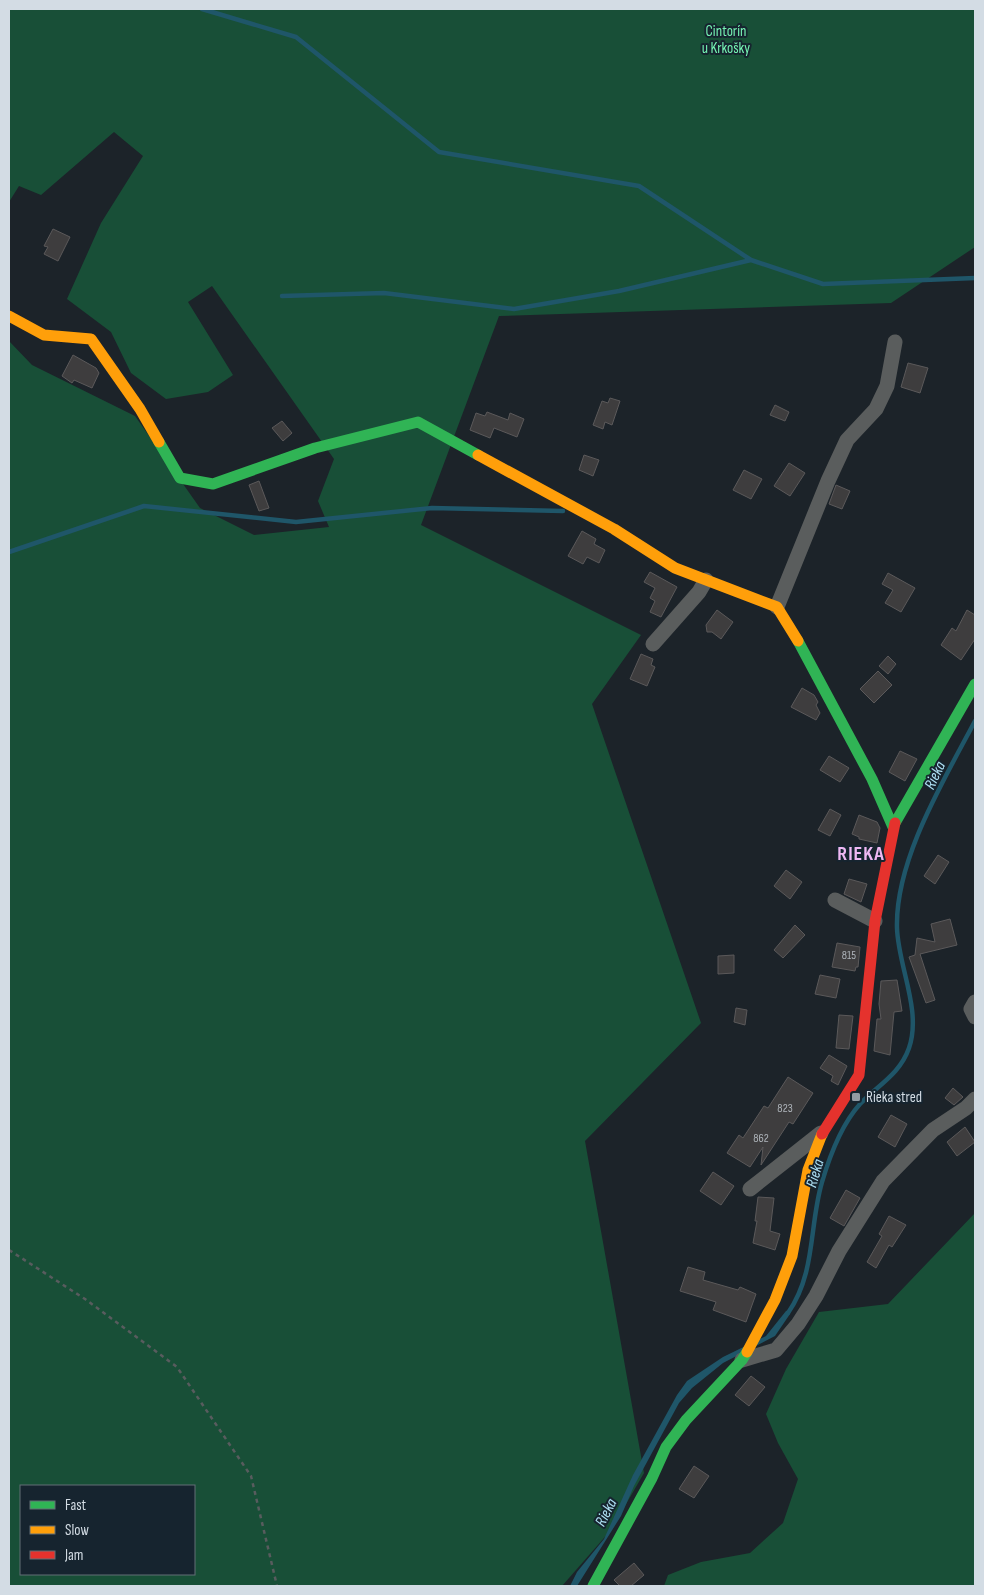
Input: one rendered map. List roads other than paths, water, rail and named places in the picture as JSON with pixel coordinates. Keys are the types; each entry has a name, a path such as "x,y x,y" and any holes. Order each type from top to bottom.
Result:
{"street":[{"path":"9,316 44,334 91,339 140,409 180,478 212,484 315,448 418,422 614,528 675,568 777,607 810,660 872,779 893,827"},
{"path":"777,607 828,481 847,440 876,409 887,386 895,342"},
{"path":"653,644 699,592 706,580"},
{"path":"593,1586 652,1478 666,1447 686,1420 743,1359 775,1300 792,1256 808,1170 822,1132 859,1075 875,921 893,827 975,684"},
{"path":"834,900 875,921"},
{"path":"975,1002 971,1009 975,1017"},
{"path":"743,1359 776,1350 798,1324 816,1296 839,1251 883,1182 903,1158 933,1130 966,1108 975,1099"},
{"path":"750,1189 822,1132"}],"water":[{"name":"Rieka","path":"791,1309 790,1314 775,1336 723,1363 692,1388 679,1403 634,1486 621,1516 577,1586 570,1586 577,1572 604,1539 633,1475 677,1395 687,1381 723,1357 766,1336 786,1311"}],"waterway":[{"path":"202,9 296,37 439,152 639,186 751,260"},
{"path":"282,296 384,293 514,309 619,291 751,260 823,284 975,278"},
{"path":"9,552 144,506 296,522 432,508 563,511"},
{"name":"Rieka","path":"788,1313 797,1298 808,1266 818,1199 825,1172 837,1141 853,1112 888,1079 900,1065 909,1048 913,1019 898,943 897,928 904,875 913,848 936,794 975,721"}],"place":[{"name":"Rieka stred","path":"856,1097"}],"district":[{"name":"RIEKA","path":"861,853"}],"park label":[{"name":"Cintorín u Krkošky","path":"726,40"}]}
